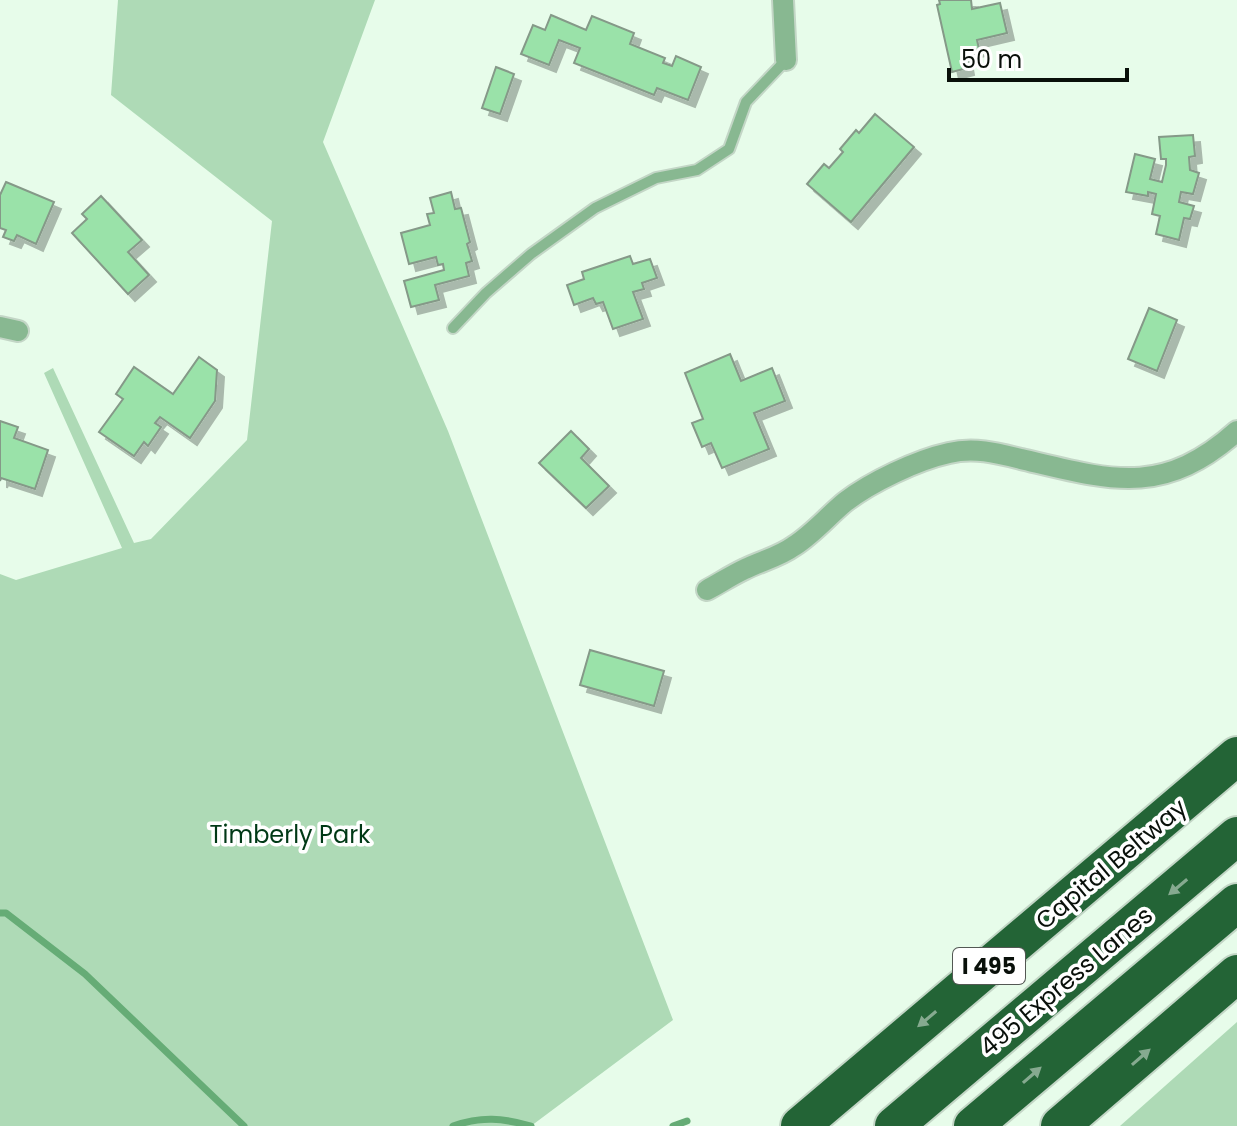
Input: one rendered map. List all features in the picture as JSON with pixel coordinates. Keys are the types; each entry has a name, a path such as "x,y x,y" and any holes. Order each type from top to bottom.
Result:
{"highway":[{"name":"Capital Beltway","path":"800,1126 1237,756"},
{"name":"495 Express Lanes","path":"894,1126 1237,836"},
{"name":"495 Express Lanes","path":"973,1126 1237,903"},
{"path":"1060,1126 1237,974"}],"street":[{"path":"783,0 786,60"},
{"path":"707,590 796,545 846,501 864,490 948,453 971,450 993,452 1098,477 1133,479 1160,476 1188,467 1217,449 1237,431"}],"lane":[{"path":"453,328 486,293 531,254 595,208 656,178 697,170 729,149 746,102 786,60"}],"green space":[{"name":"Timberly Park","path":"118,0 375,0 323,142 448,431 673,1020 531,1126 0,1126 0,574 16,580 122,548 44,373 53,368 134,543 151,539 247,440 272,221 111,95"},
{"path":"1237,1022 1237,1126 1120,1126"}],"building":[{"path":"939,0 971,0 972,9 1000,3 1007,33 977,40 979,49 964,52 967,68 952,72 937,5 940,4"},
{"path":"551,15 586,30 592,16 634,33 630,44 665,58 663,63 672,66 676,56 701,67 688,100 657,88 654,95 574,63 580,48 559,40 549,65 521,54 533,25 545,30"},
{"path":"496,67 514,74 500,114 482,108"},
{"path":"875,114 914,147 851,222 807,184 824,164 829,168 856,130 859,133"},
{"path":"1193,135 1195,156 1189,157 1190,170 1199,173 1193,194 1181,192 1179,202 1194,206 1190,219 1184,218 1179,240 1156,234 1160,216 1152,214 1156,194 1148,192 1148,196 1126,192 1135,154 1155,159 1150,179 1162,182 1166,159 1161,159 1159,137"},
{"path":"6,182 54,202 36,244 17,235 14,241 3,237 6,230 0,228 0,195"},
{"path":"451,192 455,209 461,208 470,242 467,244 472,261 466,263 469,276 435,285 439,300 411,307 404,281 444,270 443,264 438,265 436,257 409,264 401,233 430,225 427,214 434,213 430,198"},
{"path":"101,196 142,240 128,252 149,275 128,294 72,233 87,219 82,214"},
{"path":"630,256 633,264 650,259 657,278 642,283 644,289 633,292 643,319 613,329 603,302 596,304 593,298 574,305 567,285 584,279 582,272"},
{"path":"1149,308 1177,320 1157,371 1128,359"},
{"path":"730,354 741,381 772,368 785,401 754,413 769,449 722,468 711,443 702,447 692,423 703,419 685,373"},
{"path":"199,357 217,370 215,401 190,438 160,417 155,423 161,427 148,446 144,442 134,456 99,432 123,399 116,394 134,367 173,394"},
{"path":"0,421 18,427 14,438 48,450 35,489 1,478 0,481"},
{"path":"571,431 589,449 581,458 609,486 586,508 539,463"},
{"path":"590,650 664,671 654,706 580,685"}],"waterway":[{"path":"0,913 6,913 85,974 244,1126"},
{"path":"453,1126 492,1119 531,1126"},
{"path":"673,1126 687,1121"}]}
